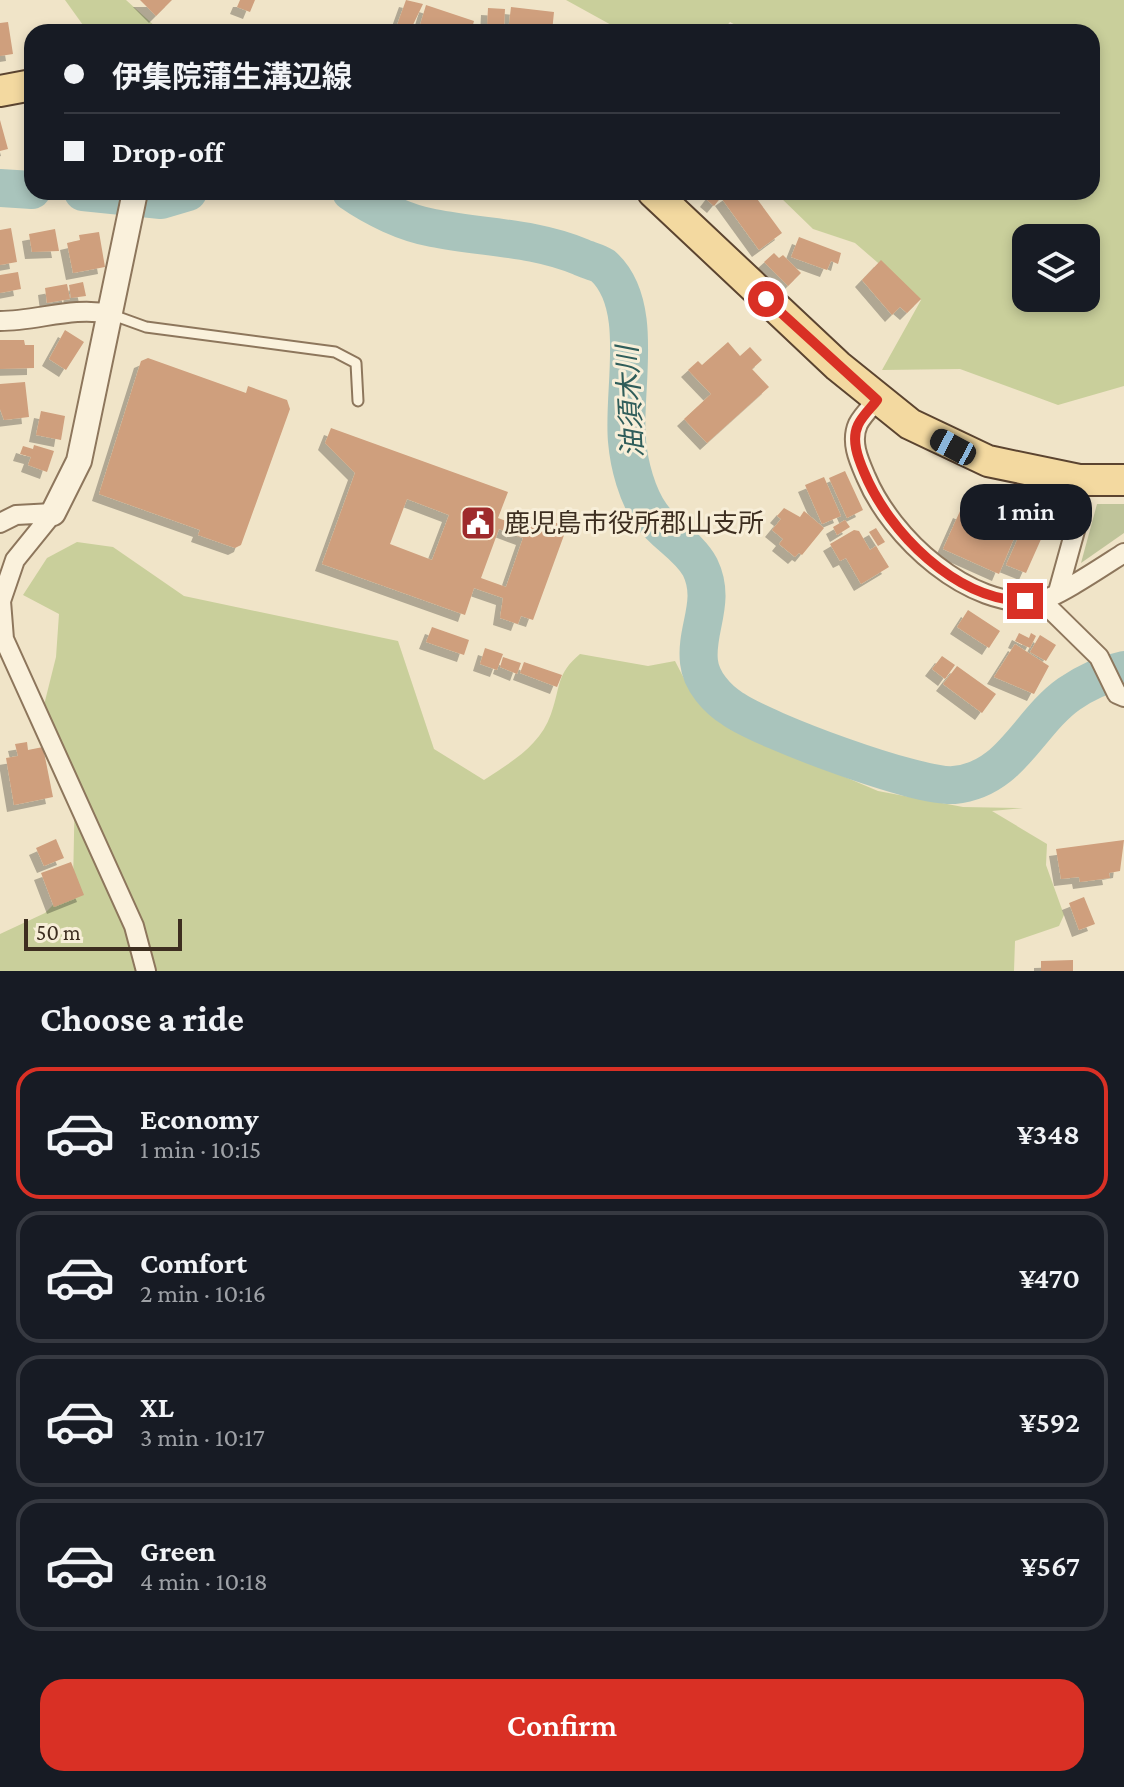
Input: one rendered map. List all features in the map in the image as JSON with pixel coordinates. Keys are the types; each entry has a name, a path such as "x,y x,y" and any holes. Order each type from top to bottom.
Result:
{"main road":[{"path":"0,91 24,86"},
{"path":"662,200 877,400 910,424 988,461 1079,480 1124,480"}],"street":[{"path":"133,200 79,461 53,513 15,560 1,601 4,639 134,926 146,971"},
{"path":"0,321 20,321 87,309 110,314"},
{"path":"877,400 858,425 855,452 876,501 908,542 947,574 1008,601 1050,597 1124,553"},
{"path":"1050,597 1076,527 1079,480"},
{"path":"0,523 16,515 53,513"},
{"path":"1050,597 1099,657 1120,695"}],"lane":[{"path":"110,314 146,327 335,352 356,363 358,401"}],"green space":[{"path":"65,0 126,0 153,24 82,24"},
{"path":"566,0 1124,0 1124,386 1058,405 960,369 882,370 921,300 855,243 813,229 783,200 1100,200 1100,24 610,24"},
{"path":"1097,504 1124,504 1124,533 1081,563"},
{"path":"77,542 113,547 184,596 398,641 434,749 484,780 524,752 540,735 551,714 563,674 580,654 648,666 675,661 692,694 741,733 878,791 963,807 1023,808 992,811 1047,844 1046,865 1064,915 1059,926 1015,941 1014,971 0,971 0,934 45,913 73,885 75,785 43,709 56,657 59,614 23,595 47,558"}],"building":[{"path":"140,0 172,0 156,16"},
{"path":"240,0 255,0 250,12 237,7"},
{"path":"406,0 423,4 413,24 397,24"},
{"path":"426,5 474,21 473,24 420,24"},
{"path":"511,7 554,12 553,24 509,24"},
{"path":"488,8 505,9 504,24 487,24"},
{"path":"8,22 13,54 0,56 0,23"},
{"path":"0,120 8,149 0,151"},
{"path":"723,200 758,200 782,233 759,250"},
{"path":"11,228 17,262 0,265 0,230"},
{"path":"55,229 59,251 32,252 29,234"},
{"path":"99,232 105,267 73,273 67,243 80,240 79,235"},
{"path":"799,237 841,253 838,264 831,261 827,270 791,257"},
{"path":"774,253 779,258 783,255 801,273 788,286 764,262"},
{"path":"881,260 921,299 907,313 900,307 892,315 862,280"},
{"path":"18,272 21,289 0,293 0,275"},
{"path":"83,282 86,296 71,298 69,285"},
{"path":"67,284 70,299 47,303 45,288"},
{"path":"65,330 84,342 66,370 49,359"},
{"path":"0,340 24,340 25,345 34,345 34,368 0,369"},
{"path":"728,342 740,356 750,347 762,360 752,369 769,387 707,443 684,419 711,394 688,370 698,361 702,365"},
{"path":"148,358 246,393 248,386 287,400 290,409 241,545 235,548 198,535 200,530 99,494 141,361"},
{"path":"25,382 29,417 4,420 0,409 0,384"},
{"path":"41,411 65,416 61,440 36,435"},
{"name":"鹿児島市役所郡山支所","path":"331,428 508,492 498,518 526,528 532,514 567,527 533,620 521,616 518,624 500,618 503,598 474,588 465,615 322,564 355,473 325,443","holes":["407,499 449,515 432,560 390,544","499,529 523,538 506,587 481,578"]},
{"path":"34,445 54,451 47,472 28,465 31,457 20,454 23,446 33,449"},
{"path":"845,471 863,510 847,518 829,478"},
{"path":"824,477 841,516 822,524 805,485"},
{"path":"1004,507 1026,517 1021,528 1042,537 1026,573 1006,565 1019,536 996,526"},
{"path":"784,508 800,517 804,511 824,528 802,555 799,553 795,557 779,544 783,539 772,530 781,519 777,516"},
{"path":"960,511 1015,536 999,574 943,549"},
{"path":"845,520 850,527 837,535 833,527"},
{"path":"876,528 885,542 878,546 869,532"},
{"path":"854,530 859,531 870,550 876,546 889,567 861,584 846,558 840,561 830,544"},
{"path":"968,610 1000,631 989,648 957,627"},
{"path":"432,627 469,640 464,655 426,642"},
{"path":"1019,633 1029,638 1031,633 1036,636 1030,648 1015,641"},
{"path":"1040,635 1056,645 1046,661 1030,652"},
{"path":"1015,644 1049,666 1034,694 994,677"},
{"path":"485,648 503,654 497,670 480,664"},
{"path":"942,656 955,665 945,679 932,669"},
{"path":"503,657 521,663 517,674 500,667"},
{"path":"524,662 562,675 557,687 520,673"},
{"path":"957,666 996,694 982,713 943,684"},
{"path":"27,742 28,750 43,747 53,797 14,805 6,758 18,756 15,744"},
{"path":"56,839 64,858 44,866 36,848"},
{"path":"1124,840 1120,871 1109,873 1110,878 1080,882 1079,877 1061,879 1056,849"},
{"path":"71,862 84,895 54,907 41,873"},
{"path":"1084,897 1095,924 1079,930 1069,903"},
{"path":"1073,960 1073,971 1041,971 1041,961"}],"waterway":[{"name":"油須木川","path":"0,188 24,190"},
{"name":"油須木川","path":"364,200 422,226 563,250 603,266 616,283 628,325 626,420 632,470 651,515 700,567 706,592 699,650 700,669 711,689 733,709 776,731 842,756 909,777 954,785 974,781 1005,762 1069,694 1096,679 1124,670"}],"place":[{"name":"鹿児島市役所郡山支所","path":"478,523"}],"route":[{"path":"766,299 877,400 858,425 855,452 876,501 908,542 947,574 1008,601 1025,601"}]}
